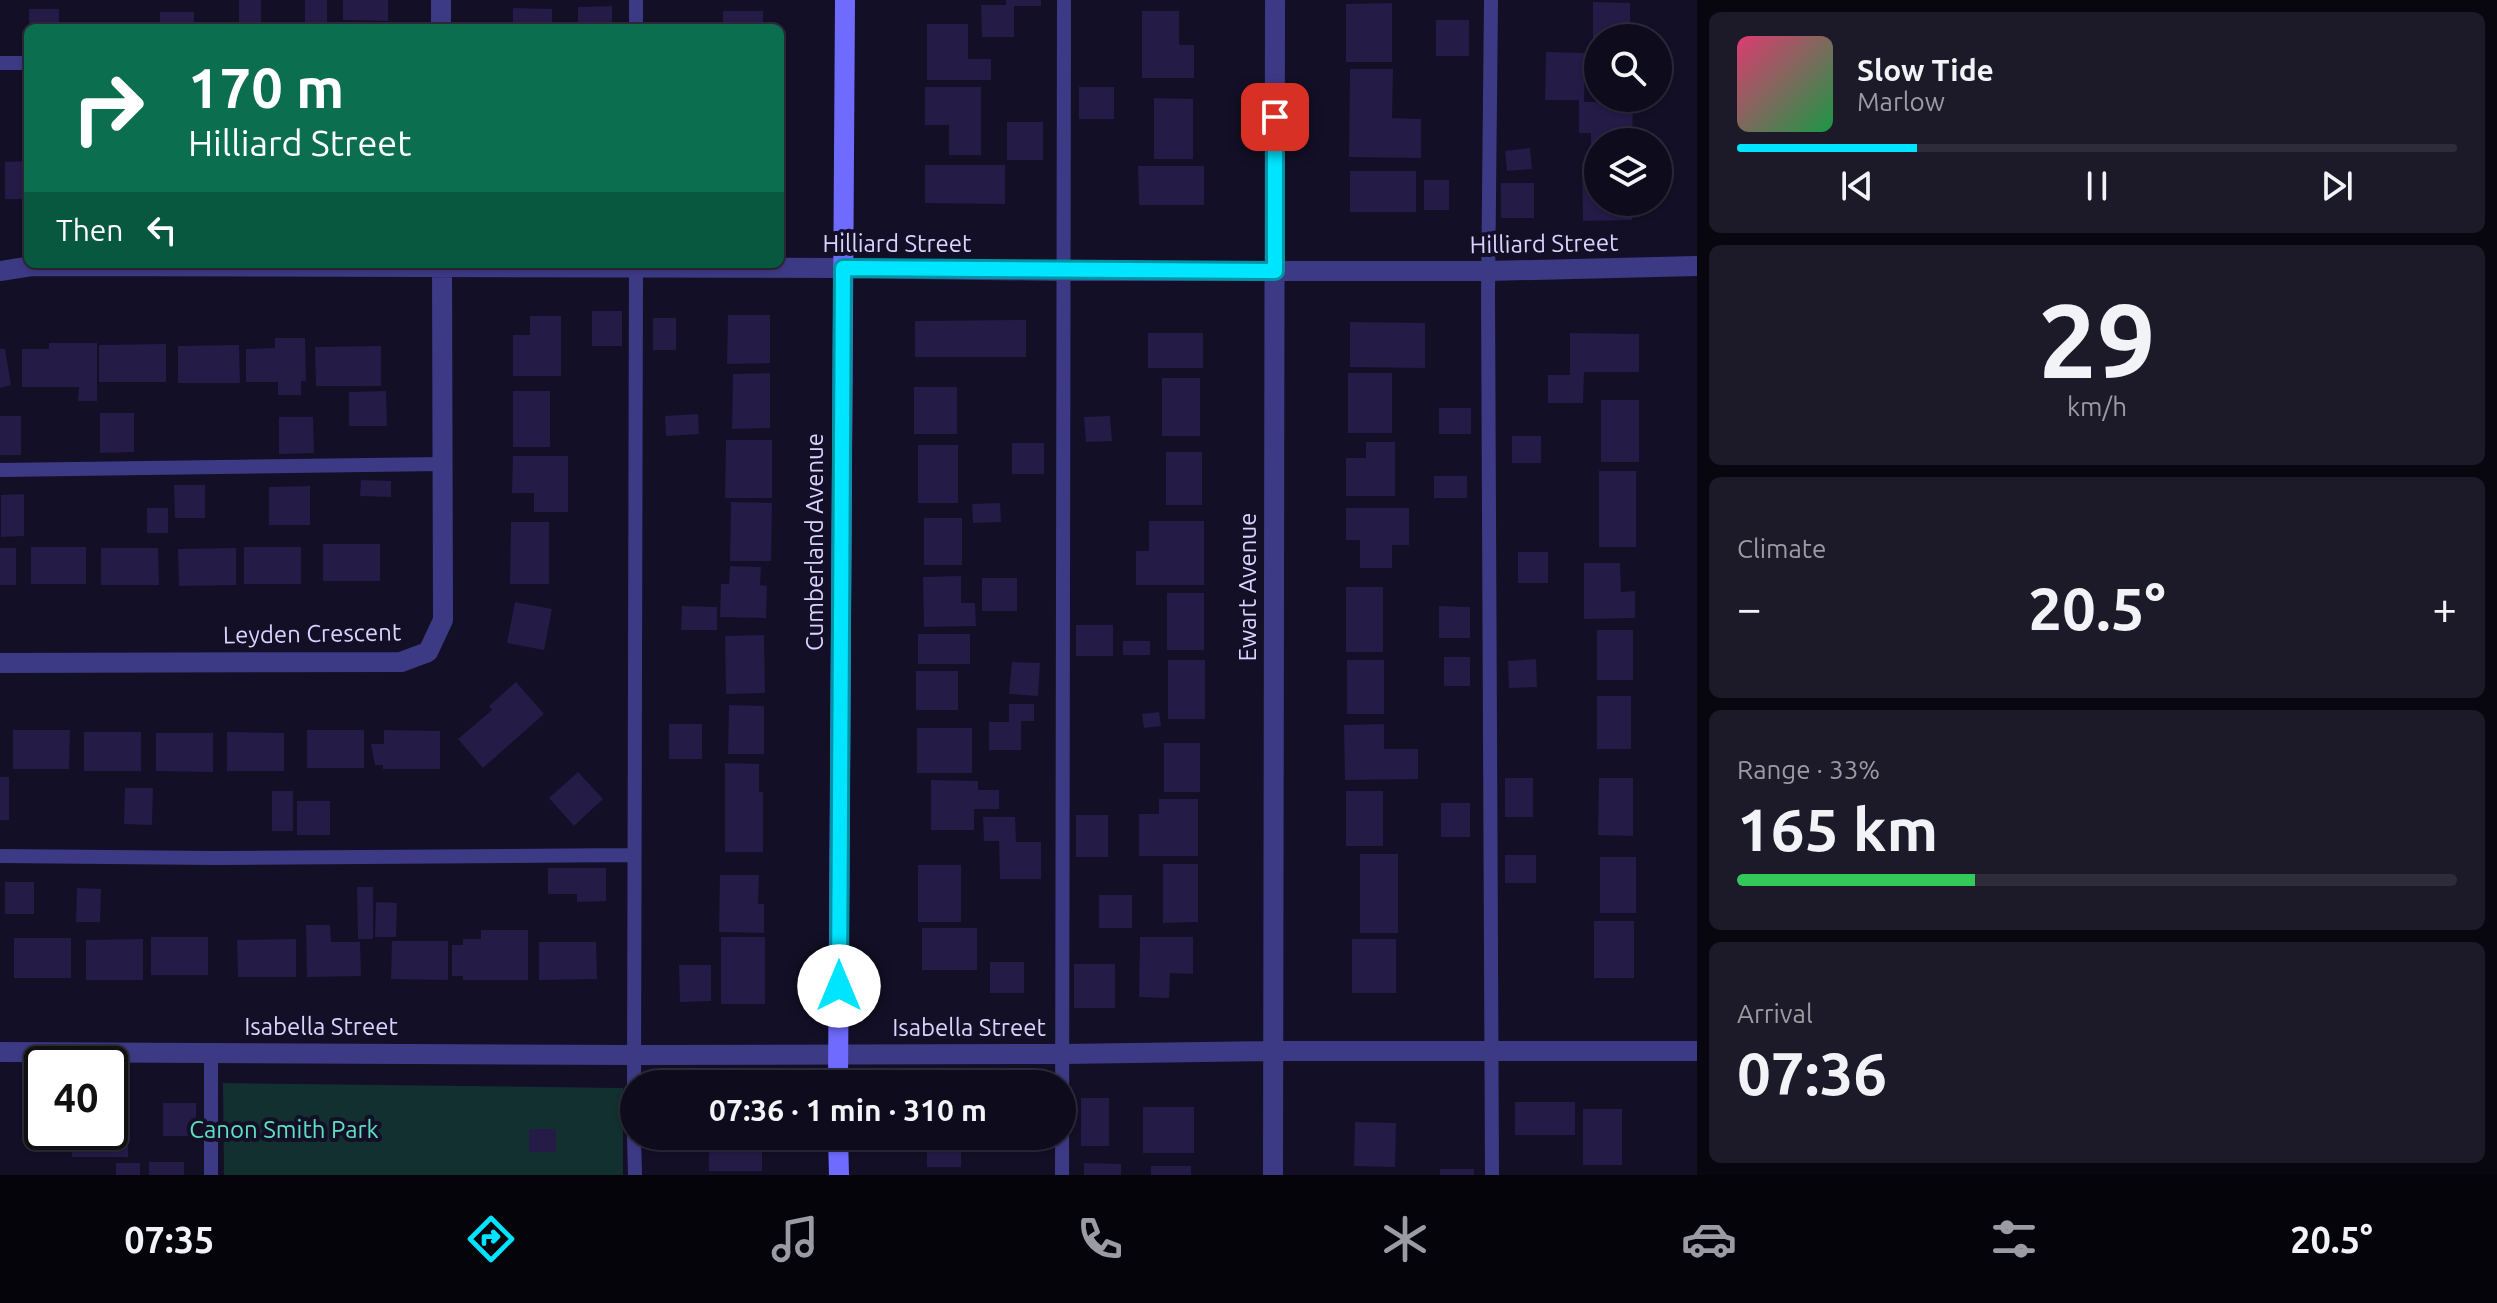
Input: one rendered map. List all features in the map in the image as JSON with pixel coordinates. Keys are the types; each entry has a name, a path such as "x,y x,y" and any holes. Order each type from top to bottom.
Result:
{"street":[{"path":"441,0 441,24"},
{"name":"Cumberland Avenue","path":"838,1070 845,0"},
{"name":"Ewart Avenue","path":"1273,1175 1275,0"},
{"name":"Hilliard Street","path":"784,267 1488,271 1697,266"},
{"name":"Hilliard Street","path":"0,271 24,267"},
{"name":"Leyden Crescent","path":"0,663 401,662 428,652 443,620 442,268"},
{"name":"Isabella Street","path":"0,1052 634,1055 1697,1051"},
{"path":"838,1150 839,1175"}],"lane":[{"path":"636,0 636,24"},
{"path":"1062,1175 1064,0"},
{"path":"1491,0 1488,271 1492,1175"},
{"path":"0,63 24,63"},
{"path":"634,1070 636,268"},
{"path":"0,470 442,464"},
{"path":"0,856 633,855"},
{"path":"211,1052 211,1175"},
{"path":"634,1150 635,1175"}],"green space":[{"name":"Canon Smith Park","path":"223,1083 620,1088 623,1175 224,1175"}],"building":[{"path":"239,0 261,0 261,24 239,24"},
{"path":"305,0 327,0 327,24 305,24"},
{"path":"343,0 388,0 388,21 343,20"},
{"path":"1006,0 1041,0 1041,6 1014,6 1014,37 982,37 981,5 1006,5"},
{"path":"1593,2 1630,3 1630,24 1593,24"},
{"path":"1392,3 1392,62 1346,62 1346,4"},
{"path":"612,6 612,24 578,24 578,7"},
{"path":"513,8 552,9 552,24 513,24"},
{"path":"29,9 59,9 59,24 29,24"},
{"path":"723,11 763,11 763,24 723,24"},
{"path":"1142,11 1179,11 1179,45 1194,45 1194,78 1142,78"},
{"path":"160,12 194,12 194,24 160,24"},
{"path":"1436,20 1469,20 1469,56 1436,56"},
{"path":"927,24 968,24 968,59 991,59 991,80 927,80"},
{"path":"1546,52 1584,53 1584,112 1633,112 1632,128 1584,128 1584,133 1579,133 1579,100 1545,100"},
{"path":"1350,69 1393,69 1392,118 1421,119 1421,158 1349,157"},
{"path":"925,87 981,87 981,155 949,155 949,125 925,125"},
{"path":"1079,87 1114,87 1114,119 1079,119"},
{"path":"1154,98 1193,99 1193,159 1154,159"},
{"path":"1007,122 1043,122 1043,160 1007,160"},
{"path":"1530,148 1532,169 1507,171 1505,151"},
{"path":"24,161 24,199 5,199 5,162"},
{"path":"1584,163 1584,216 1632,216 1632,220 1583,221"},
{"path":"925,165 1005,165 1005,204 925,203"},
{"path":"1138,166 1204,166 1204,205 1139,205"},
{"path":"1350,171 1416,171 1416,212 1350,212"},
{"path":"1424,180 1449,180 1449,210 1424,210"},
{"path":"1501,183 1534,183 1534,218 1501,218"},
{"path":"592,311 622,311 622,346 592,346"},
{"path":"728,315 770,315 770,363 727,364"},
{"path":"530,316 561,316 561,376 513,376 513,335 530,335"},
{"path":"653,318 676,318 676,350 653,350"},
{"path":"1026,320 1026,357 915,357 915,321"},
{"path":"1350,322 1425,323 1425,368 1350,367"},
{"path":"1148,333 1203,333 1203,368 1148,368"},
{"path":"1570,333 1639,334 1639,372 1584,372 1583,403 1548,403 1548,375 1570,375"},
{"path":"275,338 305,338 306,381 301,381 301,395 278,395 278,382 246,382 246,349 275,348"},
{"path":"49,343 97,343 97,401 78,401 79,387 22,387 22,349 49,349"},
{"path":"166,344 166,382 99,382 99,345"},
{"path":"239,345 240,383 178,383 178,346"},
{"path":"381,346 381,386 316,386 315,347"},
{"path":"0,349 5,349 11,385 0,388"},
{"path":"770,373 770,428 732,429 733,374"},
{"path":"1348,373 1392,373 1392,433 1348,433"},
{"path":"1162,378 1200,378 1200,436 1162,436"},
{"path":"914,387 957,387 957,434 914,434"},
{"path":"386,391 387,426 349,426 349,392"},
{"path":"513,391 550,391 550,447 513,447"},
{"path":"1601,400 1639,400 1639,462 1601,462"},
{"path":"1439,408 1471,408 1471,434 1439,434"},
{"path":"100,413 134,413 134,452 100,453"},
{"path":"698,414 699,434 666,436 665,416"},
{"path":"0,416 21,416 21,455 0,455"},
{"path":"1110,416 1112,441 1086,442 1084,417"},
{"path":"279,417 313,417 314,453 279,454"},
{"path":"1512,436 1541,436 1541,463 1512,463"},
{"path":"726,440 772,440 772,498 725,498"},
{"path":"1366,442 1395,442 1395,496 1346,496 1346,458 1366,458"},
{"path":"1012,443 1044,443 1044,474 1012,474"},
{"path":"918,445 958,445 958,503 918,503"},
{"path":"1166,452 1202,452 1202,505 1166,505"},
{"path":"513,456 568,456 568,512 534,512 534,493 512,493"},
{"path":"1599,471 1636,471 1636,547 1599,547"},
{"path":"1434,476 1467,476 1467,498 1434,498"},
{"path":"361,480 391,481 391,497 360,496"},
{"path":"174,485 205,485 205,518 175,518"},
{"path":"310,486 310,525 269,525 269,487"},
{"path":"24,494 24,536 1,537 1,495"},
{"path":"731,502 772,503 771,561 730,561"},
{"path":"1000,503 1001,522 973,523 972,504"},
{"path":"147,508 168,508 168,533 147,533"},
{"path":"1346,508 1409,508 1409,545 1392,545 1392,568 1360,568 1360,540 1346,540"},
{"path":"924,518 962,518 962,565 924,565"},
{"path":"1149,521 1204,521 1204,585 1136,585 1136,551 1149,551"},
{"path":"511,522 549,522 549,584 510,584"},
{"path":"323,544 380,544 380,581 323,581"},
{"path":"31,547 86,547 86,584 31,584"},
{"path":"244,547 301,547 301,584 244,584"},
{"path":"0,548 16,548 16,585 0,585"},
{"path":"101,548 158,548 159,585 101,585"},
{"path":"236,548 236,585 179,586 178,549"},
{"path":"1518,552 1548,552 1548,583 1518,583"},
{"path":"1584,563 1620,563 1621,592 1635,591 1635,618 1584,619"},
{"path":"730,566 761,567 760,585 767,586 766,618 720,617 721,584 729,584"},
{"path":"961,576 961,603 975,603 976,626 924,627 923,577"},
{"path":"982,578 1017,578 1017,611 982,611"},
{"path":"1346,587 1383,587 1383,652 1346,652"},
{"path":"1167,593 1204,593 1204,650 1167,650"},
{"path":"515,602 552,609 544,650 507,643"},
{"path":"682,606 717,607 717,630 681,630"},
{"path":"1439,606 1470,607 1470,638 1439,638"},
{"path":"1076,625 1113,625 1113,656 1076,656"},
{"path":"1597,630 1633,630 1633,680 1597,680"},
{"path":"918,634 970,634 970,664 918,664"},
{"path":"764,635 765,693 726,694 725,636"},
{"path":"1123,641 1150,641 1150,655 1123,655"},
{"path":"1444,657 1470,657 1470,686 1444,686"},
{"path":"1536,659 1537,687 1509,688 1508,661"},
{"path":"1168,660 1205,660 1205,719 1168,719"},
{"path":"1347,660 1384,660 1384,714 1347,714"},
{"path":"1012,662 1040,663 1038,696 1009,694"},
{"path":"916,671 958,671 958,710 916,710"},
{"path":"516,682 544,714 483,768 458,739 492,710 489,706"},
{"path":"1597,696 1631,696 1631,749 1597,749"},
{"path":"1009,704 1034,704 1034,721 1021,721 1021,750 989,750 989,722 1009,722"},
{"path":"729,705 764,706 764,754 728,754"},
{"path":"1159,712 1161,726 1144,728 1142,714"},
{"path":"669,724 702,724 702,759 669,759"},
{"path":"1384,724 1384,749 1418,749 1418,779 1345,780 1344,725"},
{"path":"917,728 972,728 972,773 917,773"},
{"path":"13,730 70,730 69,769 13,769"},
{"path":"307,730 364,730 364,768 307,768"},
{"path":"384,730 440,731 440,769 383,769 383,765 375,765 371,744 384,744"},
{"path":"84,732 141,732 141,771 84,771"},
{"path":"227,732 284,733 284,771 227,771"},
{"path":"156,733 213,733 213,772 156,771"},
{"path":"1164,743 1200,743 1200,792 1164,792"},
{"path":"725,763 759,764 759,792 763,792 763,852 725,852"},
{"path":"578,772 603,799 574,826 549,798"},
{"path":"0,777 9,777 9,820 0,820"},
{"path":"1505,778 1533,778 1533,817 1505,817"},
{"path":"1599,778 1633,778 1633,836 1598,835"},
{"path":"931,780 978,781 978,790 999,790 999,809 974,809 974,830 931,830"},
{"path":"125,788 153,788 152,825 124,824"},
{"path":"272,791 293,791 293,831 272,831"},
{"path":"1346,791 1383,791 1383,846 1346,846"},
{"path":"1159,799 1198,799 1198,856 1139,856 1139,814 1159,814"},
{"path":"297,801 330,801 330,835 297,835"},
{"path":"1441,803 1470,803 1470,837 1441,837"},
{"path":"1076,815 1108,815 1108,857 1076,857"},
{"path":"983,817 1015,817 1016,842 1041,842 1041,879 1000,879 999,841 984,841"},
{"path":"1360,854 1398,854 1398,933 1360,933"},
{"path":"1505,855 1536,855 1536,883 1505,883"},
{"path":"1600,857 1636,857 1636,913 1600,913"},
{"path":"1163,864 1198,864 1198,922 1163,923"},
{"path":"918,865 961,865 961,922 918,922"},
{"path":"548,868 606,868 606,901 577,902 577,894 548,894"},
{"path":"720,875 759,875 758,904 764,904 764,933 719,932"},
{"path":"5,882 34,882 34,914 5,914"},
{"path":"357,887 373,887 373,939 358,939"},
{"path":"77,888 101,889 100,922 76,922"},
{"path":"1099,895 1132,895 1132,928 1099,928"},
{"path":"376,902 397,903 396,937 375,937"},
{"path":"1594,921 1634,921 1634,978 1594,978"},
{"path":"306,925 330,925 331,942 360,942 361,976 307,977"},
{"path":"922,928 977,928 977,970 922,970"},
{"path":"481,930 528,930 528,980 463,980 463,976 452,976 452,945 463,945 463,939 481,939"},
{"path":"151,937 208,937 208,975 151,975"},
{"path":"721,937 765,937 765,1004 721,1004"},
{"path":"1140,937 1193,937 1193,974 1170,973 1169,998 1139,997"},
{"path":"14,938 71,938 71,978 14,978"},
{"path":"143,939 143,980 86,980 86,940"},
{"path":"296,939 296,977 238,977 237,940"},
{"path":"1352,939 1396,939 1396,993 1352,993"},
{"path":"392,941 448,941 448,980 391,979"},
{"path":"539,942 596,942 597,979 539,980"},
{"path":"990,962 1024,962 1024,993 990,993"},
{"path":"1074,964 1115,964 1115,1008 1074,1008"},
{"path":"679,965 711,965 711,1001 680,1002"},
{"path":"1081,1098 1109,1098 1109,1146 1081,1146"},
{"path":"1515,1102 1575,1102 1575,1135 1515,1135"},
{"path":"163,1103 196,1103 196,1136 163,1136"},
{"path":"1143,1107 1194,1107 1194,1153 1143,1153"},
{"path":"1583,1109 1622,1109 1622,1165 1583,1165"},
{"path":"1355,1122 1396,1123 1395,1167 1354,1166"},
{"path":"529,1129 556,1129 556,1152 529,1152"},
{"path":"72,1150 128,1150 128,1157 72,1157"},
{"path":"709,1150 762,1150 762,1171 709,1171"},
{"path":"927,1150 961,1150 961,1167 927,1167"},
{"path":"149,1162 184,1162 184,1175 149,1175"},
{"path":"116,1163 140,1163 140,1175 116,1175"},
{"path":"1084,1163 1121,1164 1121,1175 1084,1175"},
{"path":"1151,1166 1191,1166 1191,1175 1151,1175"},
{"path":"1440,1169 1474,1169 1474,1175 1440,1175"}],"route":[{"path":"839,986 843,268 1275,271 1275,117"}]}
